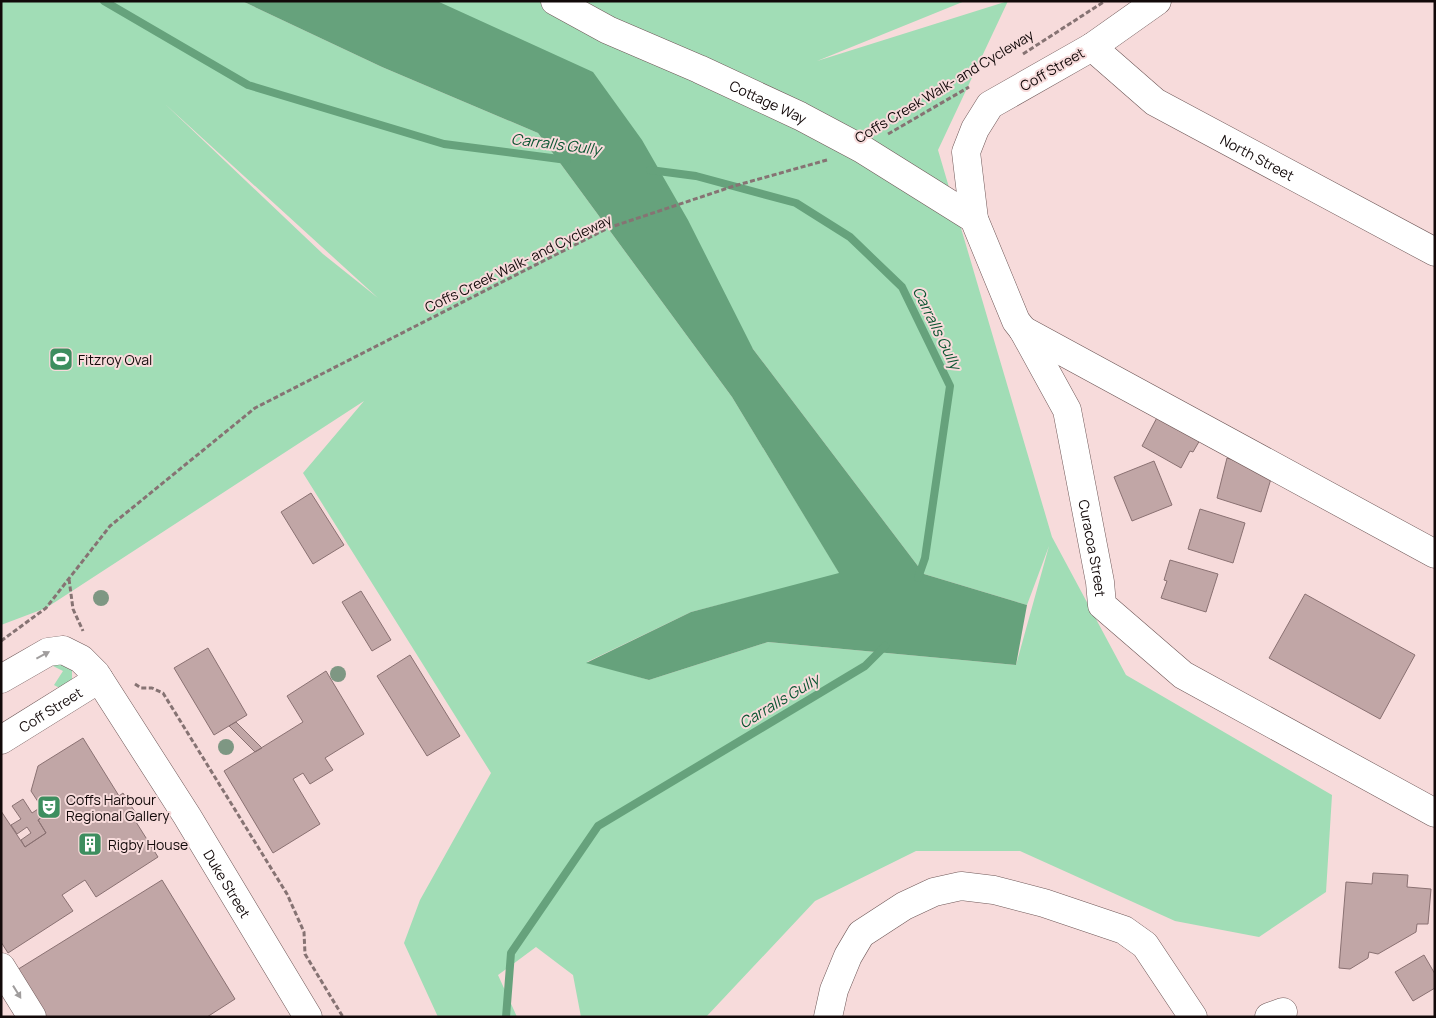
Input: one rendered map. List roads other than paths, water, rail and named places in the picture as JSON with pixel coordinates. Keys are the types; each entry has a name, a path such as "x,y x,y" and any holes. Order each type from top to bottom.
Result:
{"street":[{"name":"Cottage Way","path":"555,1 608,30 766,100 862,149 974,219"},
{"name":"Coff Street","path":"966,152 975,129 990,105 1092,47 1157,1"},
{"name":"North Street","path":"1092,47 1155,102 1435,252"},
{"name":"Curacoa Street","path":"966,152 974,219 1016,321 1023,330 1067,410 1100,582 1102,605 1183,675 1435,813"},
{"path":"1023,330 1435,554"},
{"path":"1,679 48,652 63,650 81,659 98,677"},
{"name":"Coff Street","path":"1,740 98,677"},
{"name":"Duke Street","path":"98,677 187,816 308,1017"},
{"path":"828,1017 834,990 848,956 861,934 904,906 934,892 961,886 994,890 1044,903 1124,930 1145,945 1193,1017"},
{"path":"1,967 32,1017"}],"water":[{"path":"242,1 437,1 593,72 642,140 688,220 753,349 924,574 1027,605 1016,665 768,642 649,680 586,663 691,612 839,573 732,397 538,133 382,67"}],"waterway":[{"name":"Carralls Gully","path":"104,1 248,85 444,144 567,160"},
{"name":"Carralls Gully","path":"650,170 696,176 796,203 850,237 902,287 950,386 925,558 918,578"},
{"name":"Carralls Gully","path":"506,1017 511,953 598,826 865,666 885,646"}],"place":[{"name":"Fitzroy Oval","path":"61,359"},
{"name":"Coffs Harbour Regional Gallery","path":"49,807"},
{"name":"Rigby House","path":"90,844"}]}
